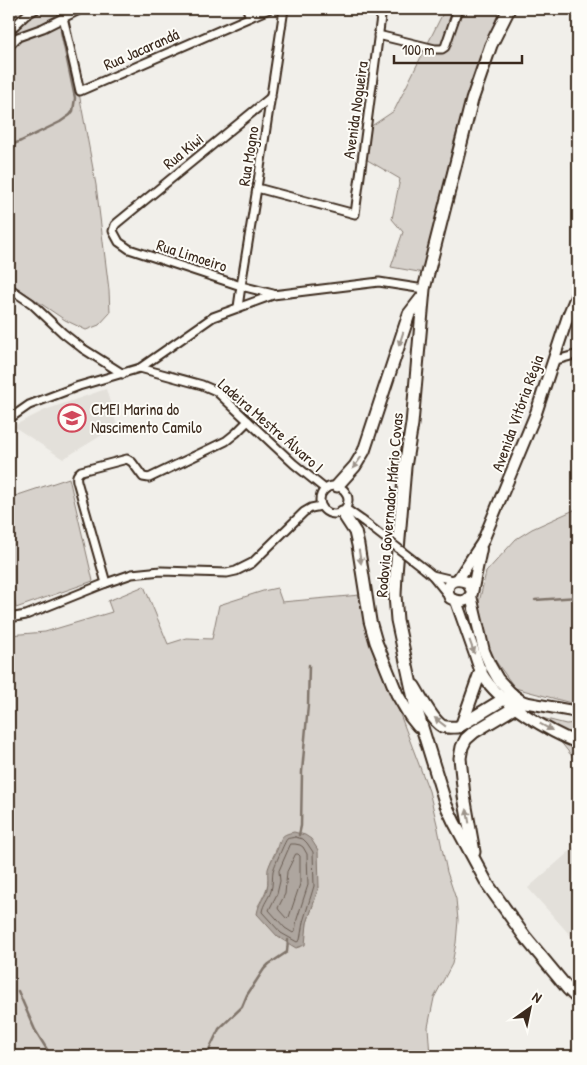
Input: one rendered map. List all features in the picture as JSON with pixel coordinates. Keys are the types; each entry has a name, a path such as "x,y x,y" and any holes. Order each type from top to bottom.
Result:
{"main road":[{"name":"Rodovia Governador Mário Covas","path":"509,9 491,45 472,100 423,292 412,424 405,468 395,596 408,676 422,731 446,805 488,885 525,937 578,999"},
{"path":"337,486 355,466 364,450 409,314 423,292"},
{"path":"344,510 355,532 370,621 384,664 400,699 422,731"},
{"path":"462,724 480,670"},
{"path":"408,676 434,718 442,726 449,728 458,727 508,696"},
{"path":"476,864 464,796 460,758 462,747 466,739 474,732 519,705"}],"street":[{"path":"18,37 9,32 26,15 36,9"},
{"path":"9,46 18,37 43,28 81,9"},
{"path":"246,9 250,16"},
{"name":"Rua Jacarandá","path":"63,17 80,91 269,9"},
{"name":"Rua Mogno","path":"238,307 284,9"},
{"name":"Avenida Nogueira","path":"257,188 354,214 382,9"},
{"path":"378,35 434,50 444,49 458,9"},
{"name":"Rua Kiwi","path":"114,228 117,223 271,97"},
{"name":"Rua Limoeiro","path":"114,228 113,231 119,242 126,248 273,295"},
{"path":"9,419 29,405 79,386 140,368 213,317 273,295 378,282 423,292"},
{"path":"9,288 31,303 72,340 123,374"},
{"name":"Avenida Vitória Régia","path":"471,593 482,543 536,413 568,316 578,292"},
{"path":"553,361 578,354"},
{"name":"Ladeira Mestre Álvaro I","path":"140,368 202,385 216,391 294,464 325,489"},
{"path":"106,583 77,481 78,474 81,471 124,458 132,462 143,477 149,478 226,440 248,421"},
{"path":"337,486 343,489 348,496 348,501 340,514 327,513 321,506 320,498 325,489 337,486"},
{"path":"9,618 26,615 132,574 161,571 227,573 236,571 252,563 304,512 321,506"},
{"path":"344,510 363,521 429,572 453,599 461,602 467,600 471,593"},
{"name":"Avenida Vitória Régia","path":"456,580 482,543"},
{"path":"429,572 467,582 484,651 508,696"},
{"path":"456,580 449,584 448,589 480,670 488,682 544,726 578,743"},
{"path":"519,705 578,712"}],"shaded area":[{"path":"9,9 56,9 79,93 96,185 109,290 110,313 99,325 86,330 65,320 9,282"},
{"path":"445,9 500,9 471,83 454,141 424,273 391,267 403,232 392,219 400,179 364,158 370,127 394,111"},
{"name":"CMEI Marina do Nascimento Camilo","path":"106,389 117,426 63,459 13,426 45,410"},
{"path":"69,478 93,581 16,608 9,578 9,498"},
{"path":"578,507 578,702 571,703 515,688 485,643 478,607 486,572 516,539 532,529"},
{"path":"144,586 168,644 187,638 212,639 219,605 263,591 277,588 282,602 360,595 376,651 429,791 447,872 456,899 458,920 456,943 452,964 434,998 428,1027 430,1056 9,1056 9,635 45,632 112,612 108,601","holes":["279,841 319,887 307,923 304,945 258,906 266,890 270,864"]},
{"path":"542,718 566,724 578,723 578,764"},
{"path":"578,844 578,944 528,888"}],"water":[{"path":"294,832 311,839 318,850 319,887 307,923 305,945 296,948 278,937 257,914 267,889 270,864 283,836"}],"waterway":[{"path":"58,13 62,9"},
{"path":"9,146 60,122 73,111 75,98 61,31"},
{"path":"535,600 578,597"},
{"path":"299,835 309,665"},
{"path":"206,1056 219,1029 242,1007 247,995 264,969 287,952 288,940"},
{"path":"18,991 35,1030 51,1056"}],"place":[{"name":"CMEI Marina do Nascimento Camilo","path":"72,418"}]}
